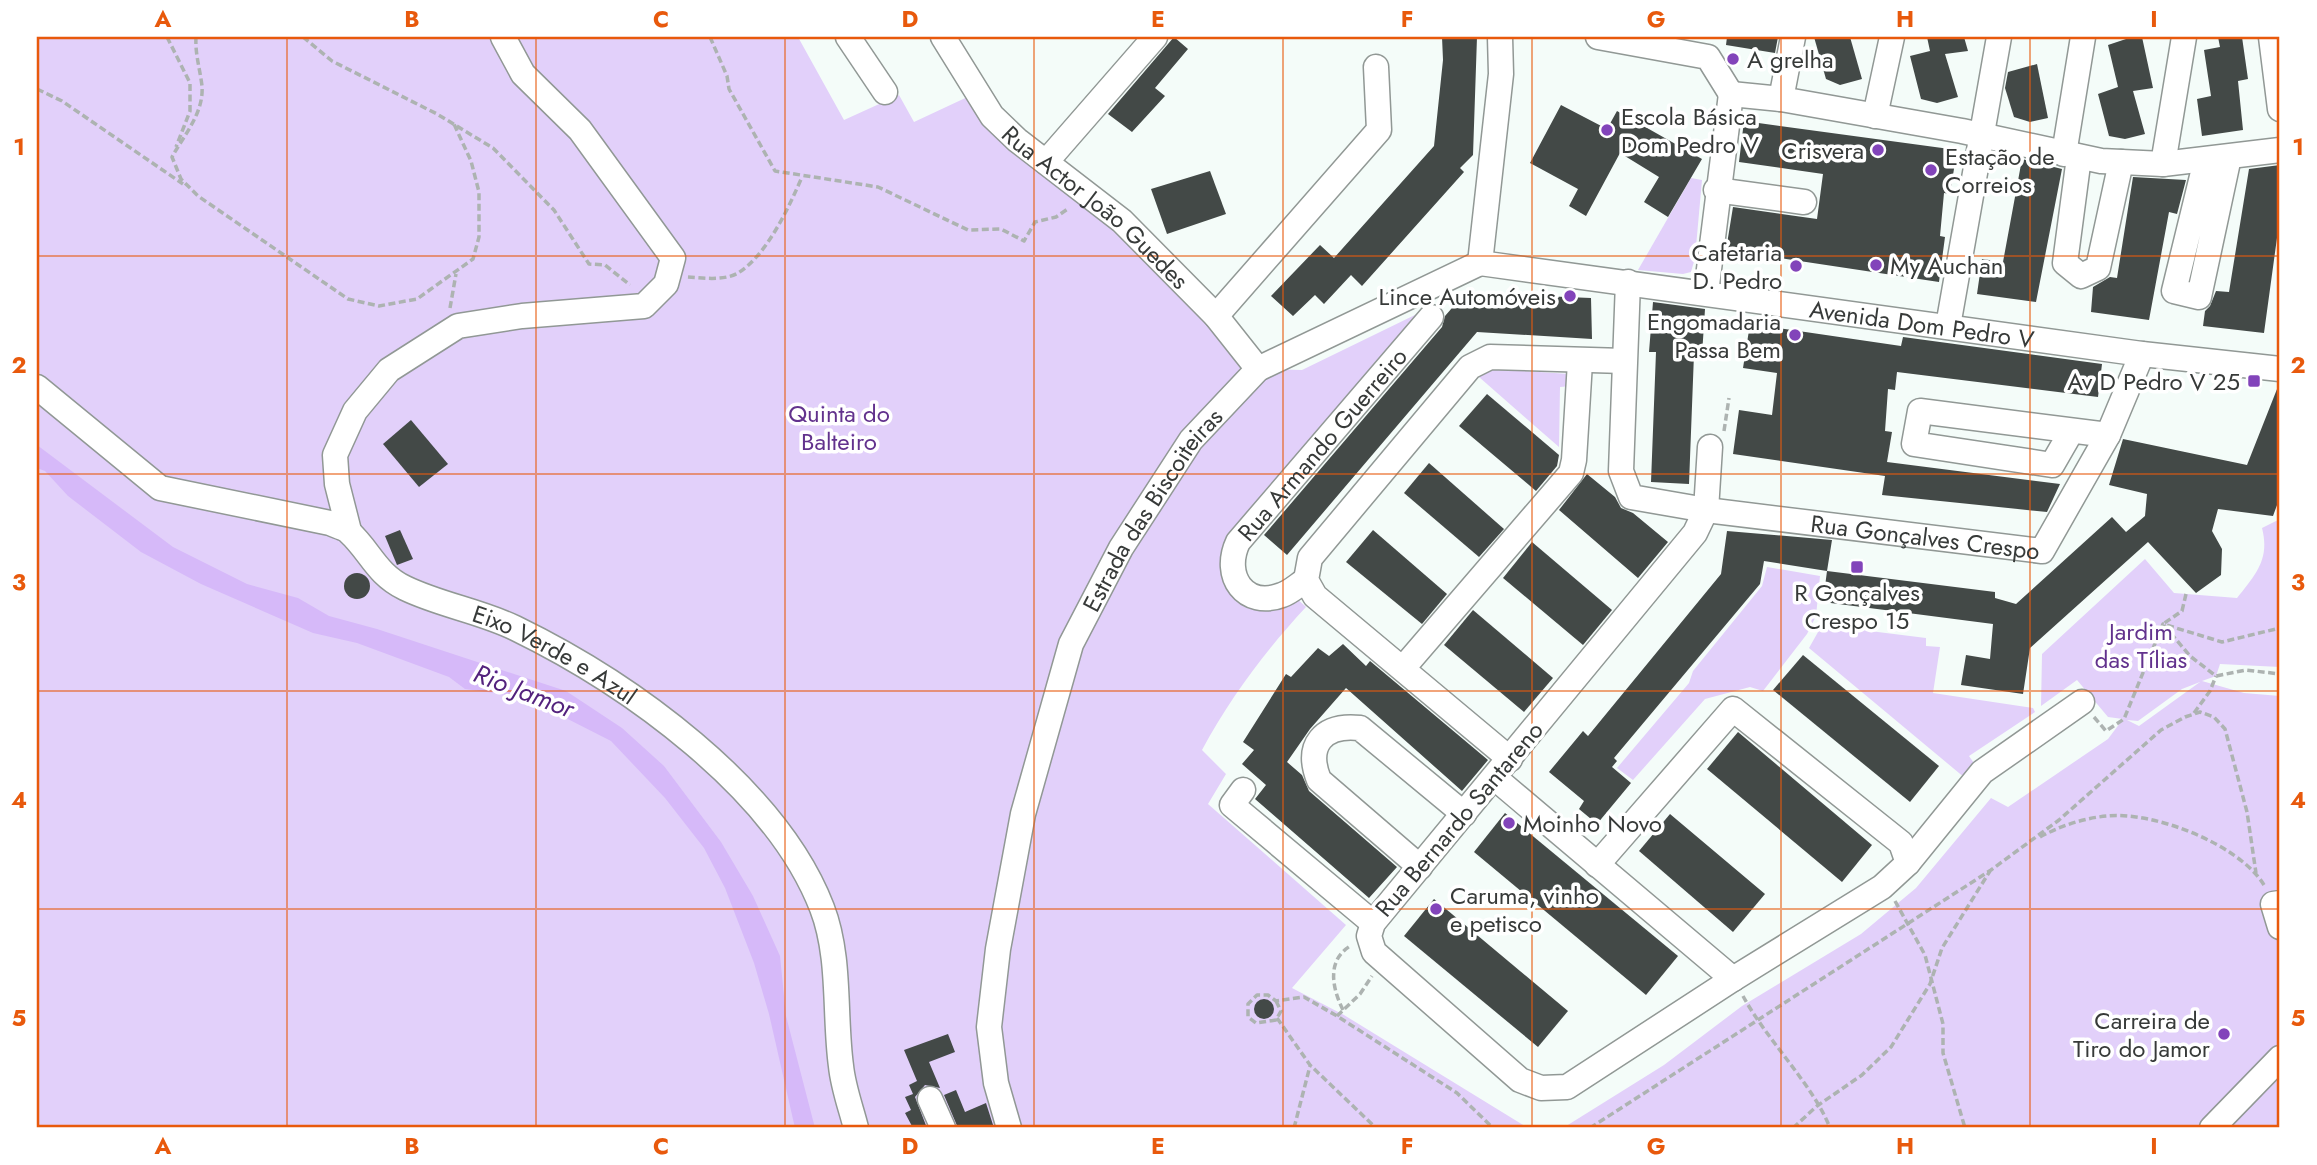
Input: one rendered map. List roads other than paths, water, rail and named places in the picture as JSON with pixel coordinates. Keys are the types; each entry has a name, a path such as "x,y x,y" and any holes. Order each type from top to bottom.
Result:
{"street":[{"path":"349,531 337,484 335,455 355,411 389,370 455,328 522,316 644,306 666,284 669,275 673,258 580,130 523,75 503,37"},
{"path":"848,37 886,92"},
{"name":"Rua Actor João Guedes","path":"943,37 992,116 1122,221 1216,316 1258,369"},
{"path":"1046,162 1155,37"},
{"path":"1480,263 1501,74 1500,37"},
{"path":"1598,37 1710,47 1731,94 1716,190 1706,293"},
{"path":"1781,99 1793,37"},
{"path":"1875,116 1892,37"},
{"path":"1948,326 1979,136 1999,37"},
{"path":"2083,37 2071,155 2065,263 2081,276 2098,268 2120,162"},
{"path":"2163,164 2184,37"},
{"path":"2271,37 2280,109"},
{"path":"1216,316 1379,130 1376,67"},
{"path":"1731,94 1781,99 2120,162 2163,164 2280,150"},
{"path":"1716,190 1804,202"},
{"name":"Avenida Dom Pedro V","path":"1480,263 2142,354 2280,369"},
{"name":"Estrada das Biscoiteiras","path":"1009,1128 996,1083 989,1027 998,949 1023,814 1071,644 1121,548 1191,440 1258,369 1480,263"},
{"path":"1628,282 1624,361 1580,362 1490,357 1470,367 1310,558 1306,580 1315,596 1404,667 1597,865 1732,979"},
{"name":"Rua Armando Guerreiro","path":"1306,580 1282,595 1264,597 1246,592 1233,576 1230,559 1238,542 1431,317"},
{"name":"Rua Gonçalves Crespo","path":"1624,361 1621,471 1631,497 1706,510 2042,551 2108,435 2142,354"},
{"path":"1404,667 1571,473 1580,362"},
{"path":"37,387 160,488 238,507 330,523 349,531"},
{"path":"2071,432 2052,465 1914,444 1920,411 2108,435"},
{"path":"1706,510 1710,447"},
{"name":"Rua Bernardo Santareno","path":"1706,510 1695,533 1371,930 1374,952 1520,1080 1541,1088 1566,1087 1732,979 1882,887 1908,863 1982,772 2082,702"},
{"name":"Eixo Verde e Azul","path":"349,531 388,578 405,588 513,626 642,702 743,789 772,819 797,858 823,909 832,948 841,1069 856,1128"},
{"path":"1597,865 1733,709 1901,843 1908,863"},
{"path":"1420,867 1319,780 1313,765 1313,754 1320,740 1328,731 1343,726 1360,728 1464,814"},
{"path":"1243,790 1232,805 1371,930"},
{"path":"2213,1128 2280,1058"},
{"path":"930,1099 943,1128"}],"water":[{"name":"Rio Jamor","path":"37,445 173,547 247,584 298,598 329,616 566,691 622,728 664,766 721,842 753,896 780,956 786,1016 815,1128 795,1128 769,1014 754,963 725,888 704,848 665,798 611,741 552,711 509,695 465,689 449,677 357,643 313,633 201,584 141,552 68,496 45,471 37,468"}],"place":[{"name":"A grelha","path":"1733,59"},
{"name":"Escola Básica Dom Pedro V","path":"1607,130"},
{"name":"Crisvera","path":"1878,150"},
{"name":"Estação de Correios","path":"1931,170"},
{"name":"My Auchan","path":"1876,265"},
{"name":"Cafetaria D. Pedro","path":"1796,266"},
{"name":"Lince Automóveis","path":"1570,296"},
{"name":"Engomadaria Passa Bem","path":"1795,335"},
{"name":"Av D Pedro V 25","path":"2254,381"},
{"name":"R Gonçalves Crespo 15","path":"1857,567"},
{"name":"Moinho Novo","path":"1509,823"},
{"name":"Caruma, vinho e petisco","path":"1436,909"},
{"name":"Carreira de Tiro do Jamor","path":"2224,1034"}],"park label":[{"name":"Quinta do Balteiro","path":"839,427"},
{"name":"Jardim das Tílias","path":"2141,645"}]}
